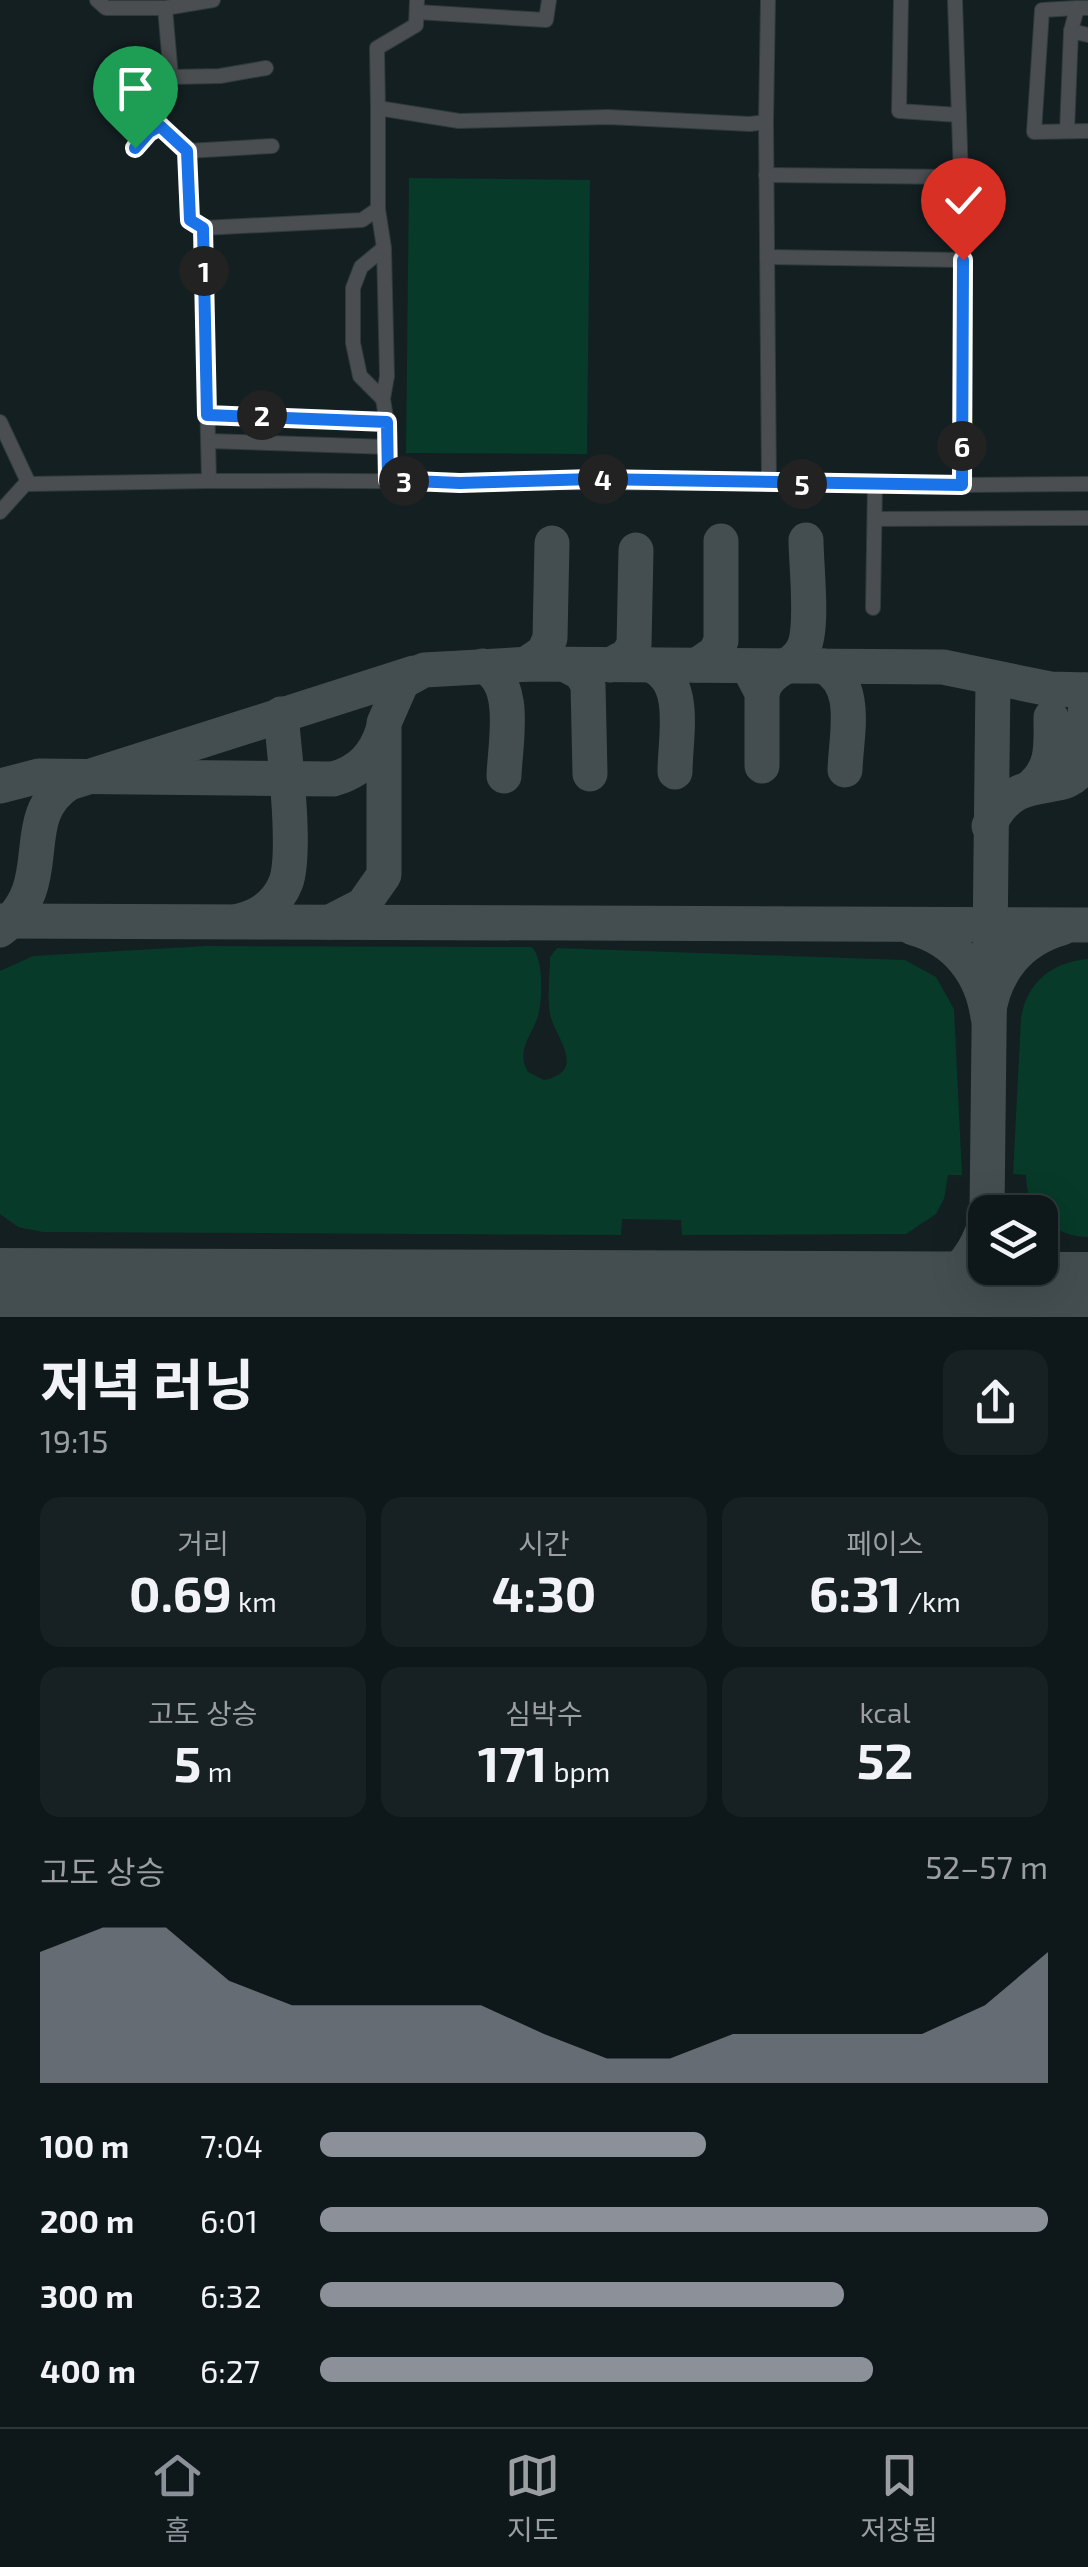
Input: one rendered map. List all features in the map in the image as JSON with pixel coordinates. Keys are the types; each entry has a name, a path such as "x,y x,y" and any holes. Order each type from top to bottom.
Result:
{"lane":[{"path":"97,0 106,8 166,8 213,0"},
{"path":"388,480 387,422 382,400 388,376 384,248 378,210 377,48 416,25 417,6 546,20 549,0"},
{"path":"768,0 769,484"},
{"path":"901,0 900,111 959,115"},
{"path":"955,0 963,260 962,485"},
{"path":"166,8 171,77"},
{"path":"1067,132 1070,31 1082,8"},
{"path":"1082,8 1042,10 1034,132 1088,132"},
{"path":"1070,31 1088,35"},
{"path":"266,68 220,76 171,77 158,85 160,126 187,151 190,220 203,228 362,220 378,210"},
{"path":"378,108 459,121 608,117 766,122"},
{"path":"135,148 160,126"},
{"path":"187,151 272,146"},
{"path":"766,174 961,177"},
{"path":"203,228 209,481"},
{"path":"382,400 360,376 352,343 353,288 361,266 384,248"},
{"path":"767,257 963,260"},
{"path":"207,415 387,422"},
{"path":"293,444 294,416"},
{"path":"0,422 28,481"},
{"path":"208,440 388,447"},
{"path":"0,512 28,481 460,483 593,479 769,484 1088,484"},
{"path":"872,608 875,484"},
{"path":"874,519 1088,518"}],"green space":[{"path":"409,178 590,180 587,454 406,453"},
{"path":"206,946 532,947 540,971 540,1003 523,1058 528,1072 544,1080 557,1075 567,1061 549,1007 550,957 557,948 905,960 936,977 954,1009 962,1175 948,1175 944,1199 936,1214 906,1234 682,1235 681,1220 622,1219 621,1235 43,1232 18,1227 0,1214 0,971 33,956"},
{"path":"1088,959 1088,1237 1058,1229 1058,1195 1029,1195 1026,1175 1013,1174 1024,1005 1043,976"}],"taxiway":[{"path":"762,693 769,679 798,656 806,640 806,540"},
{"path":"697,665 715,653 721,641 721,541"},
{"path":"526,664 544,652 550,638 552,543"},
{"path":"610,665 627,656 634,645 636,550"},
{"path":"330,922 363,905 384,875 384,723 402,682 424,670 531,664 943,667 1050,689 1088,690"},
{"path":"566,665 581,673 588,685 590,774"},
{"path":"650,665 662,672 675,696 675,772"},
{"path":"483,666 502,685 506,699 504,776"},
{"path":"823,666 835,674 846,698 845,770"},
{"path":"751,672 762,693 762,766"},
{"path":"0,930 18,912 29,892 43,815 52,798 69,783 414,673"},
{"path":"987,1195 993,679"},
{"path":"989,826 1013,796 1074,777 1083,759 1085,690"},
{"path":"239,921 261,912 286,882 289,800 281,714"},
{"path":"1032,786 1048,763 1051,717"},
{"path":"0,786 39,776 333,779 365,762 383,730"},
{"path":"0,921 1088,925"},
{"path":"913,928 942,941 964,961 980,986 988,1017 996,986 1011,960 1033,941 1062,928"},
{"path":"919,1297 942,1284 968,1258"},
{"path":"986,1317 987,1285"},
{"path":"1029,1285 1051,1297"},
{"path":"3,1317 22,1293"},
{"path":"919,1297 951,1317"}],"runway":[{"path":"0,1293 1088,1297"}],"route":[{"path":"135,148 160,126 187,151 190,220 203,228 207,415 387,422 388,480 962,485 963,260"}]}
